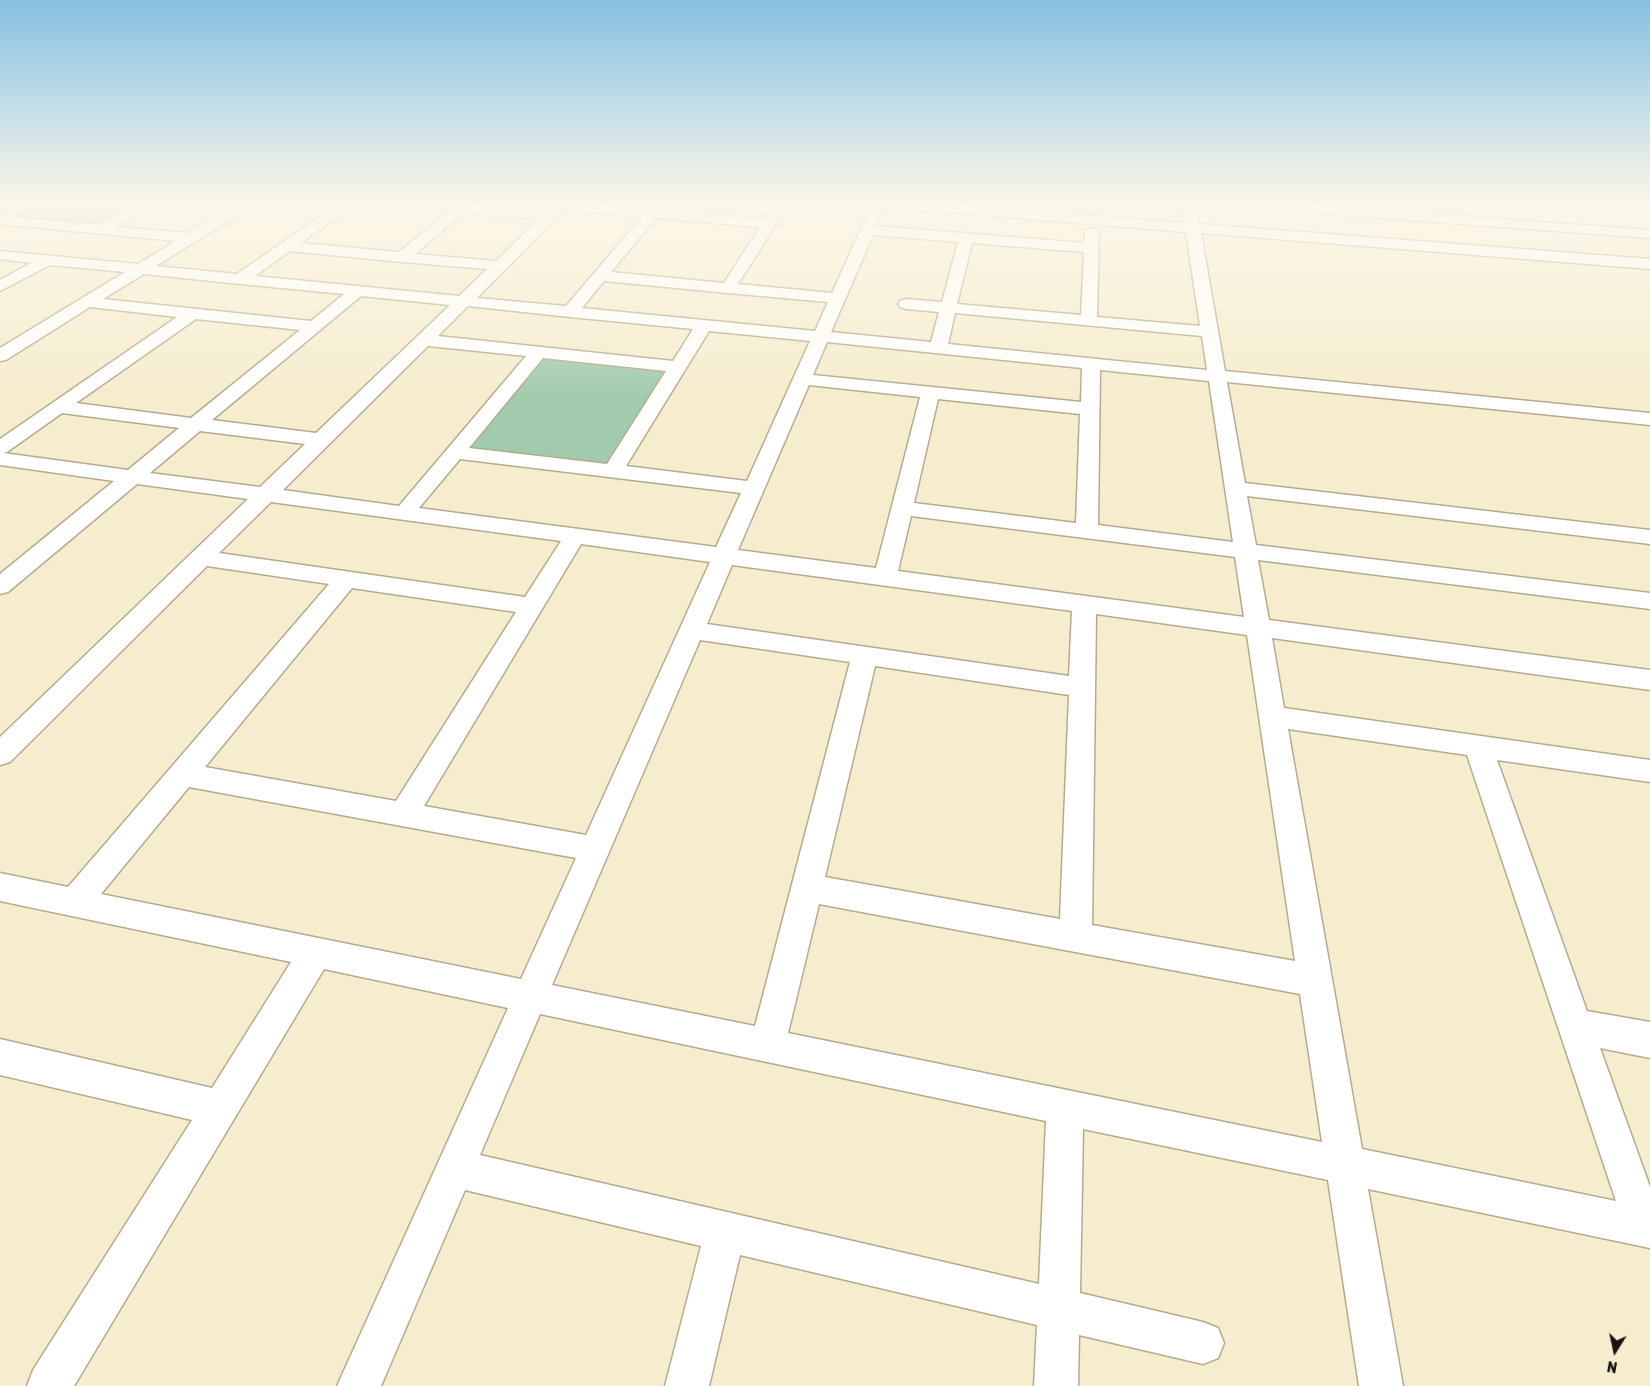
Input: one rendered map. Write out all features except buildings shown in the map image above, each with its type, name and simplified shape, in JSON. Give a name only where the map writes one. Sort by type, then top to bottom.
[{"type":"street","points":[[0,286],[31,269]]},
{"type":"street","points":[[138,269],[1650,419]]},
{"type":"street","points":[[0,356],[141,269]]},
{"type":"street","points":[[240,279],[255,269]]},
{"type":"street","points":[[4,745],[201,558],[496,269]]},
{"type":"street","points":[[570,312],[606,269]]},
{"type":"street","points":[[728,288],[740,269]]},
{"type":"street","points":[[359,1386],[851,269]]},
{"type":"street","points":[[938,348],[958,269]]},
{"type":"street","points":[[1089,321],[1090,269]]},
{"type":"street","points":[[1200,269],[1381,1386]]},
{"type":"street","points":[[600,276],[838,298]]},
{"type":"street","points":[[0,586],[358,291]]},
{"type":"street","points":[[86,302],[314,326]]},
{"type":"street","points":[[906,304],[1210,332]]},
{"type":"street","points":[[0,448],[192,314]]},
{"type":"street","points":[[613,471],[704,325]]},
{"type":"street","points":[[424,340],[678,367]]},
{"type":"street","points":[[404,513],[539,352]]},
{"type":"street","points":[[1087,531],[1091,364]]},
{"type":"street","points":[[802,379],[1090,409]]},
{"type":"street","points":[[885,577],[930,392]]},
{"type":"street","points":[[58,407],[322,440]]},
{"type":"street","points":[[455,452],[754,488]]},
{"type":"street","points":[[0,459],[1650,680]]},
{"type":"street","points":[[1236,488],[1650,537]]},
{"type":"street","points":[[902,508],[1650,601]]},
{"type":"street","points":[[404,814],[575,536]]},
{"type":"street","points":[[201,558],[532,606]]},
{"type":"street","points":[[75,902],[346,579]]},
{"type":"street","points":[[1076,937],[1084,604]]},
{"type":"street","points":[[692,630],[1082,686]]},
{"type":"street","points":[[768,1046],[865,655]]},
{"type":"street","points":[[1272,716],[1650,771]]},
{"type":"street","points":[[1478,746],[1647,1227]]},
{"type":"street","points":[[182,774],[596,849]]},
{"type":"street","points":[[0,887],[1647,1227]]},
{"type":"street","points":[[807,888],[1316,981]]},
{"type":"street","points":[[49,1386],[316,952]]},
{"type":"street","points":[[1575,1026],[1650,1040]]},
{"type":"street","points":[[0,1057],[220,1108]]},
{"type":"street","points":[[1056,1386],[1065,1107]]},
{"type":"street","points":[[455,1168],[1203,1343]]},
{"type":"street","points":[[687,1386],[725,1231]]},
{"type":"green space","points":[[544,353],[673,367],[609,469],[463,451]]}]
